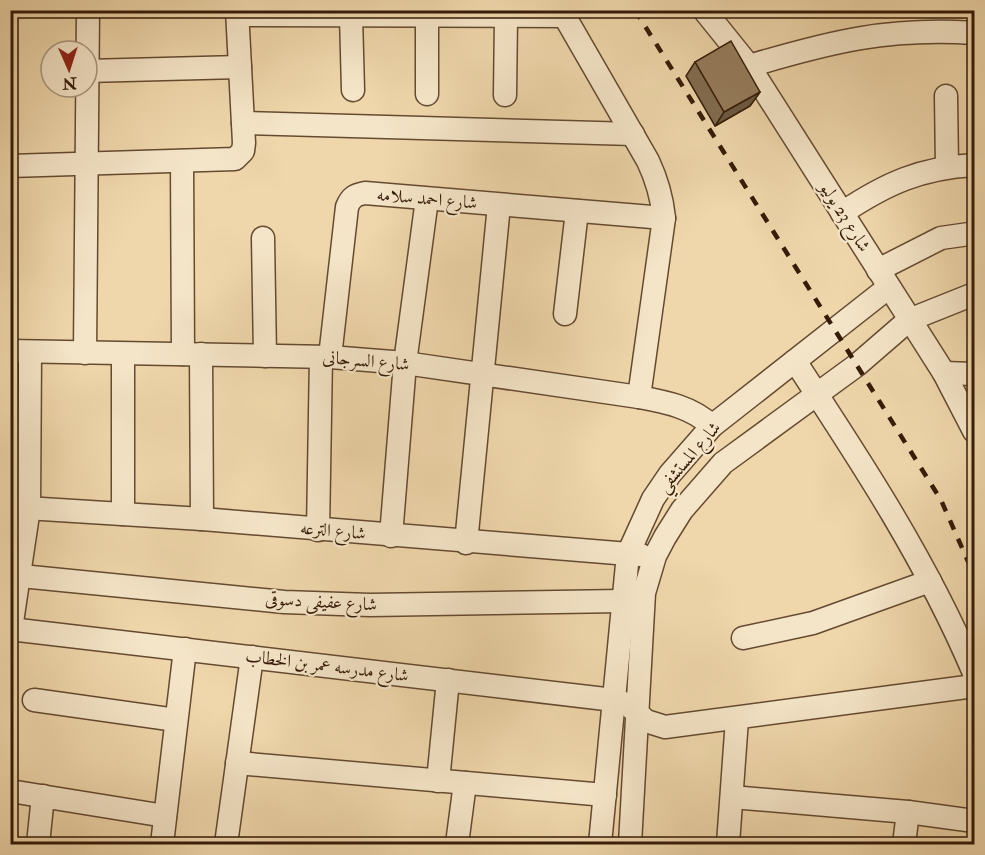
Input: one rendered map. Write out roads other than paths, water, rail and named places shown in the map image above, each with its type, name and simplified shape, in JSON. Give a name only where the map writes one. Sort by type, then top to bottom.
[{"type":"street","points":[[88,10],[88,39]]},
{"type":"street","name":"شارع 23 يوليو","points":[[704,10],[749,66],[944,373],[975,431]]},
{"type":"street","points":[[10,166],[230,161],[239,156],[244,143],[237,13],[506,18],[562,13],[633,134],[658,182],[664,218],[639,397]]},
{"type":"street","points":[[351,16],[353,90]]},
{"type":"street","points":[[427,17],[427,94]]},
{"type":"street","points":[[505,95],[506,18]]},
{"type":"street","points":[[749,66],[817,46],[872,34],[942,31],[975,33]]},
{"type":"street","points":[[99,71],[240,67]]},
{"type":"street","points":[[946,96],[947,167]]},
{"type":"street","points":[[85,353],[87,99]]},
{"type":"street","points":[[243,123],[633,134]]},
{"type":"street","points":[[182,161],[201,519]]},
{"type":"street","points":[[842,213],[904,177],[947,167],[975,165]]},
{"type":"street","name":"شارع احمد سلامه","points":[[326,357],[345,219],[350,199],[365,193],[664,218]]},
{"type":"street","points":[[391,536],[405,363],[428,199]]},
{"type":"street","points":[[466,543],[500,205]]},
{"type":"street","points":[[565,314],[577,212]]},
{"type":"street","name":"شارع المستشفي","points":[[600,844],[628,554],[653,499],[670,474],[712,426],[795,361],[884,278],[941,238],[969,234]]},
{"type":"street","points":[[263,238],[265,356]]},
{"type":"street","name":"شارع المستشفي","points":[[630,844],[644,593],[655,556],[682,510],[723,463],[857,365],[909,320],[975,294]]},
{"type":"street","points":[[11,629],[21,576],[20,352]]},
{"type":"street","name":"شارع السرجانى","points":[[20,352],[326,357],[405,363],[639,397],[673,404],[700,414],[712,426]]},
{"type":"street","points":[[123,355],[123,514]]},
{"type":"street","points":[[318,530],[326,357]]},
{"type":"street","points":[[795,361],[876,483],[952,620],[975,673]]},
{"type":"street","points":[[944,373],[975,374]]},
{"type":"street","name":"شارع الترعه","points":[[20,507],[201,519],[466,543],[655,556]]},
{"type":"street","name":"شارع عفيفى دسوقى","points":[[21,576],[284,602],[370,605],[622,601]]},
{"type":"street","points":[[743,638],[813,623],[930,581]]},
{"type":"street","name":"شارع مدرسه عمر بن الخطاب","points":[[11,629],[614,700],[627,704],[646,721],[665,727],[975,686]]},
{"type":"street","points":[[162,844],[185,649]]},
{"type":"street","points":[[233,844],[237,764],[252,657]]},
{"type":"street","points":[[438,781],[448,680]]},
{"type":"street","points":[[34,700],[176,720]]},
{"type":"street","points":[[728,844],[737,719]]},
{"type":"street","points":[[237,764],[605,795]]},
{"type":"street","points":[[457,844],[465,783]]},
{"type":"street","points":[[10,791],[165,816]]},
{"type":"street","points":[[38,844],[43,796]]},
{"type":"street","points":[[732,797],[908,812],[975,821]]},
{"type":"street","points":[[904,844],[908,812]]},
{"type":"railway","points":[[635,10],[941,500],[974,575]]}]
